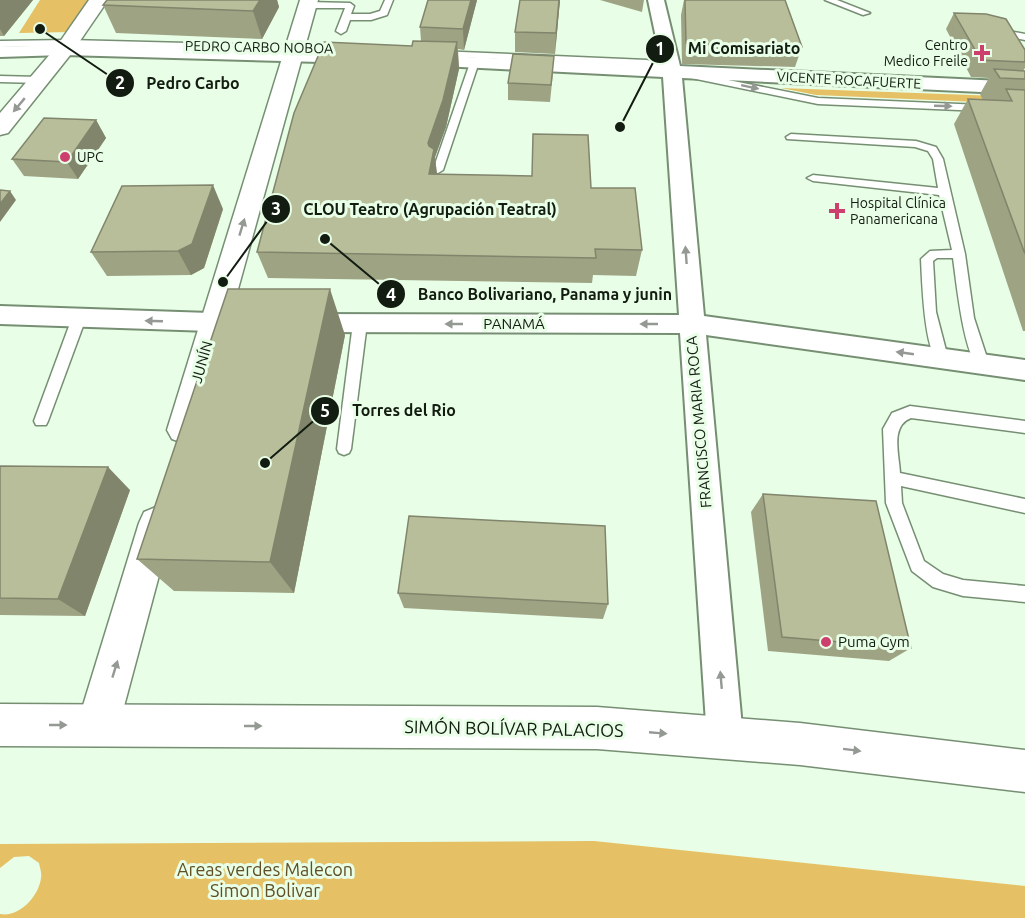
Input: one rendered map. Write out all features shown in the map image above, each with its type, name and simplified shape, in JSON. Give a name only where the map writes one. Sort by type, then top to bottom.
[{"type":"street","points":[[0,128],[67,46],[99,0]]},
{"type":"street","name":"FRANCISCO MARIA ROCA","points":[[656,0],[672,71],[725,738]]},
{"type":"street","name":"JUNÍN","points":[[174,460],[309,3]]},
{"type":"street","name":"PEDRO CARBO NOBOA","points":[[0,51],[67,46],[369,55]]},
{"type":"street","points":[[410,56],[474,62],[672,71]]},
{"type":"street","name":"VICENTE ROCAFUERTE","points":[[672,71],[1025,88]]},
{"type":"street","name":"PANAMÁ","points":[[0,315],[213,323],[691,324],[1025,370]]},
{"type":"street","points":[[98,725],[165,494]]},
{"type":"street","name":"SIMÓN BOLÍVAR PALACIOS","points":[[0,725],[597,728],[725,738],[1025,771]]},
{"type":"lane","points":[[346,17],[378,16],[384,13],[389,0]]},
{"type":"lane","points":[[829,0],[866,13]]},
{"type":"lane","points":[[309,3],[351,3],[341,31]]},
{"type":"lane","points":[[987,29],[1025,37]]},
{"type":"lane","name":"PEDRO CARBO NOBOA","points":[[0,44],[67,46]]},
{"type":"lane","points":[[410,56],[647,63],[672,71],[818,101],[990,108]]},
{"type":"lane","points":[[438,170],[474,62]]},
{"type":"lane","points":[[0,79],[40,80]]},
{"type":"lane","points":[[791,137],[916,144],[932,148],[938,159],[959,254],[967,318],[982,364]]},
{"type":"lane","points":[[813,178],[944,192]]},
{"type":"lane","points":[[941,358],[930,312],[927,259],[934,254],[959,254]]},
{"type":"lane","points":[[41,421],[79,318]]},
{"type":"lane","points":[[344,449],[360,323]]},
{"type":"lane","points":[[1025,427],[910,412],[897,417],[890,429],[894,503],[918,566],[939,581],[955,586],[1025,594]]},
{"type":"lane","points":[[893,478],[1025,506]]},
{"type":"green space","points":[[40,0],[90,0],[71,32],[19,33]]},
{"type":"green space","points":[[781,88],[1025,97],[1025,104],[816,95]]},
{"type":"green space","name":"Areas verdes Malecon Simon Bolivar","points":[[594,841],[1025,886],[1025,918],[0,918],[0,914],[14,913],[27,904],[36,892],[41,875],[39,863],[29,856],[14,857],[0,868],[0,844]]},
{"type":"building","points":[[107,0],[260,0],[253,11],[103,5]]},
{"type":"building","points":[[428,0],[471,0],[463,29],[420,27]]},
{"type":"building","points":[[520,0],[559,0],[556,33],[515,32]]},
{"type":"building","points":[[685,0],[785,0],[802,47],[686,43]]},
{"type":"building","points":[[954,13],[986,14],[1006,19],[1025,50],[1025,62],[981,60]]},
{"type":"building","points":[[413,41],[457,42],[443,100],[428,143],[434,149],[429,174],[532,176],[533,134],[588,135],[591,188],[635,188],[642,250],[595,249],[596,258],[257,252],[294,113],[324,42],[412,46]]},
{"type":"building","points":[[513,54],[554,56],[551,85],[508,83]]},
{"type":"building","points":[[994,69],[1025,71],[1025,79],[1000,78]]},
{"type":"building","points":[[1006,89],[1025,90],[1025,254],[968,99],[1012,101]]},
{"type":"building","points":[[44,118],[96,120],[67,162],[12,159]]},
{"type":"building","points":[[213,185],[192,244],[178,251],[91,252],[122,186]]},
{"type":"building","points":[[0,190],[10,191],[0,204]]},
{"type":"building","points":[[228,289],[330,289],[270,562],[137,559]]},
{"type":"building","points":[[0,466],[108,467],[58,599],[0,598]]},
{"type":"building","points":[[763,494],[876,501],[911,648],[782,637]]},
{"type":"building","points":[[409,516],[605,526],[608,604],[398,593]]},
{"type":"place","name":"Pedro Carbo","points":[[40,29]]},
{"type":"place","name":"Centro Medico Freile","points":[[982,53]]},
{"type":"place","name":"Mi Comisariato","points":[[620,127]]},
{"type":"place","name":"UPC","points":[[65,157]]},
{"type":"place","name":"Hospital Clínica Panamericana","points":[[837,211]]},
{"type":"place","name":"Banco Bolivariano, Panama y junin","points":[[325,239]]},
{"type":"place","name":"CLOU Teatro (Agrupación Teatral)","points":[[223,282]]},
{"type":"place","name":"Torres del Rio","points":[[265,463]]},
{"type":"place","name":"Puma Gym","points":[[826,642]]}]
